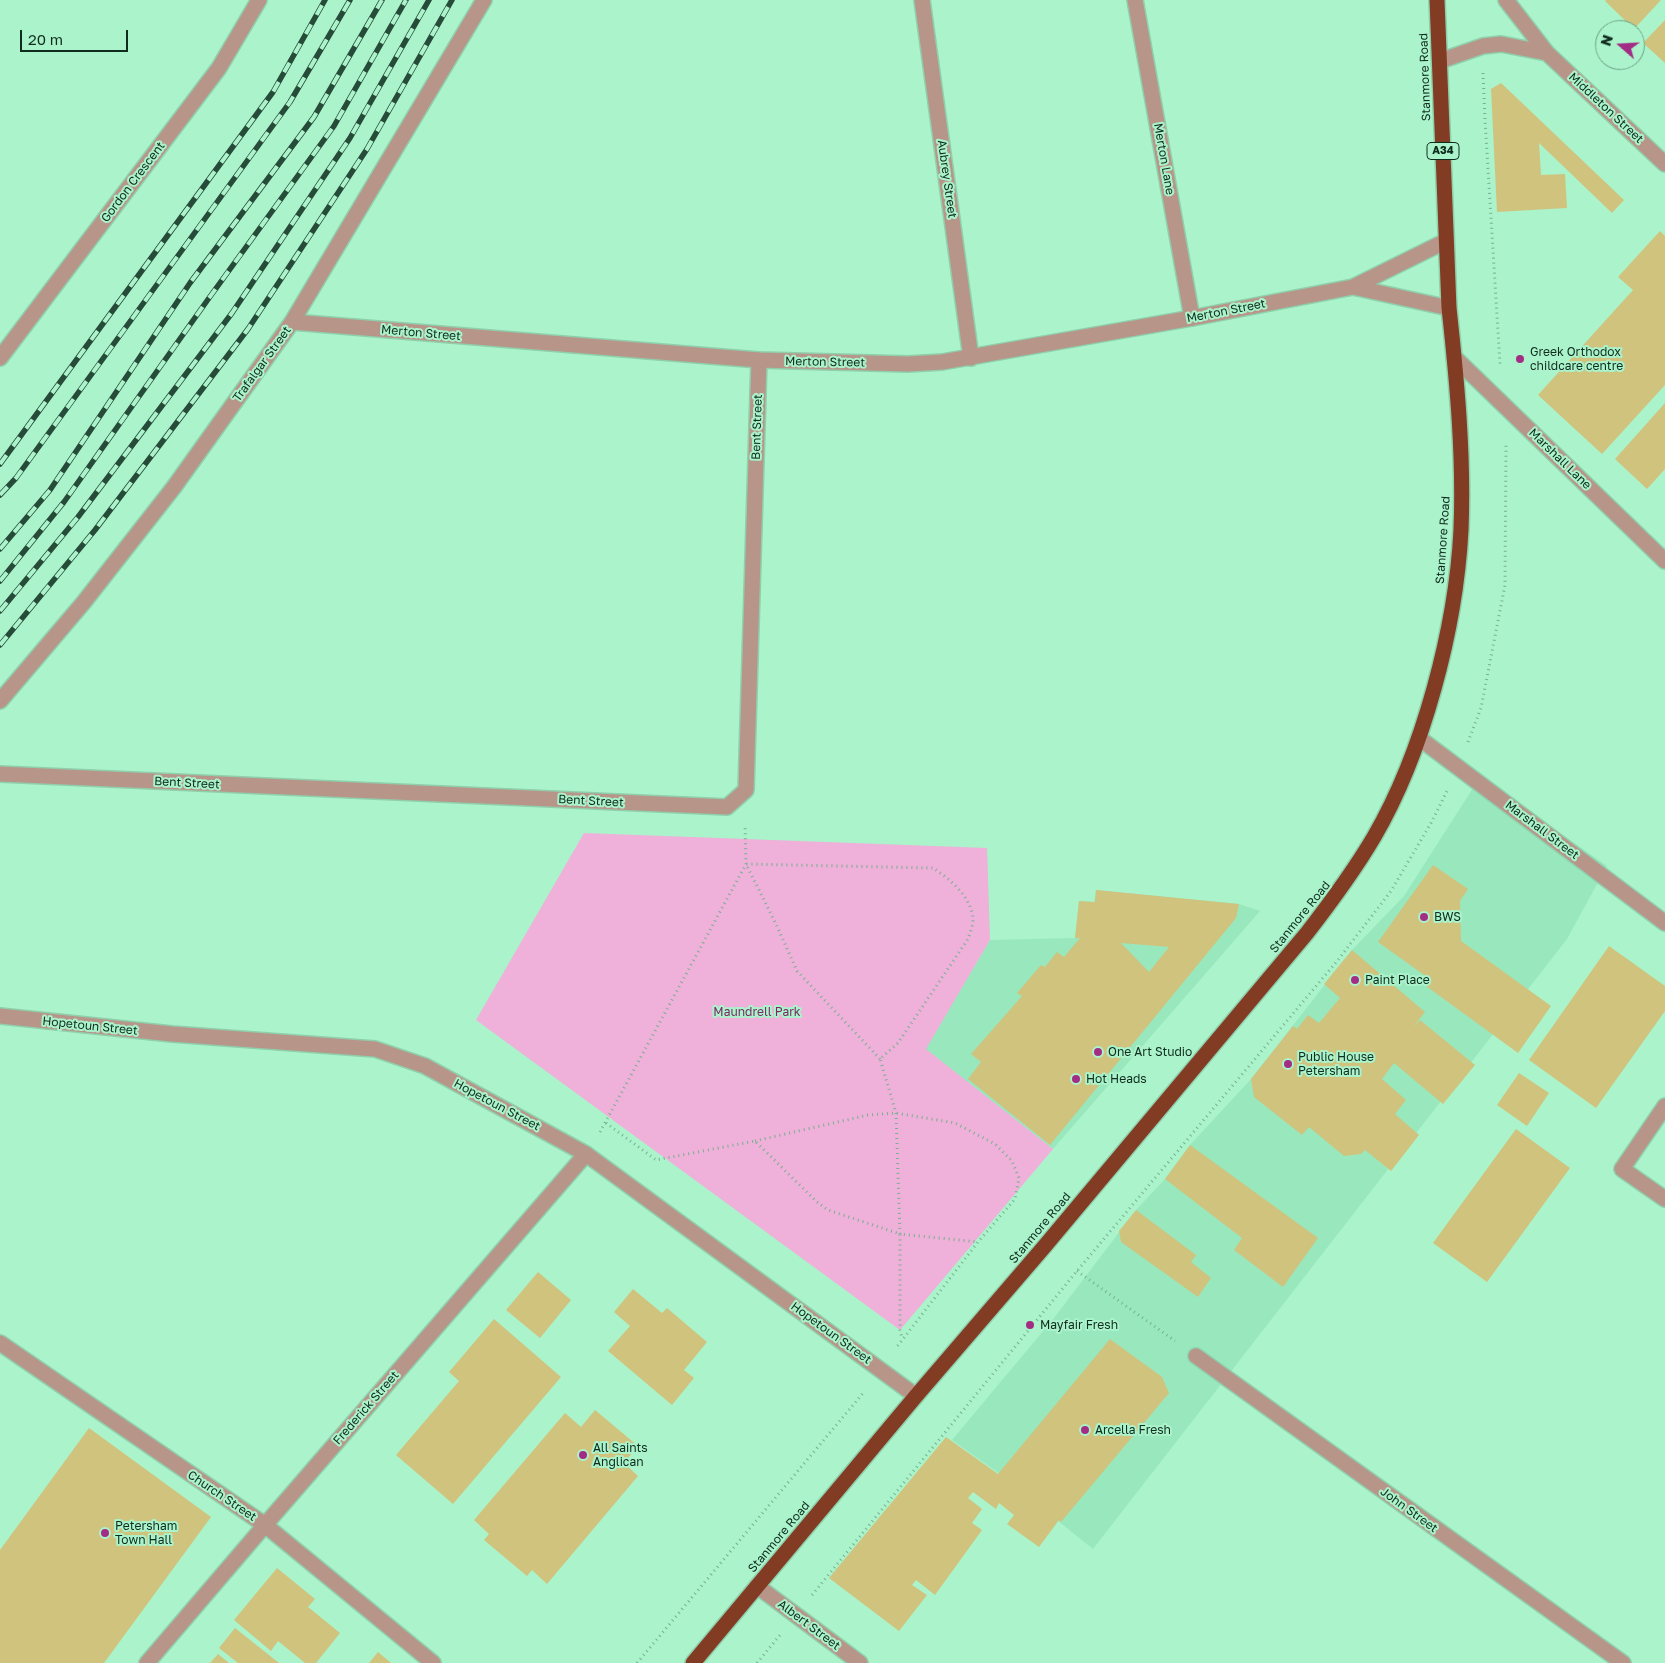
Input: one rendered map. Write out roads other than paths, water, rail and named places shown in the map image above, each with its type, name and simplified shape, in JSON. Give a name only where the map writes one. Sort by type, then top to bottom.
[{"type":"highway","name":"Stanmore Road","points":[[693,1663],[1307,933],[1342,889],[1375,836],[1400,784],[1419,738],[1447,634],[1456,583],[1461,531],[1462,474],[1449,308],[1437,0]]},
{"type":"street","name":"Gordon Crescent","points":[[0,358],[219,68],[259,0]]},
{"type":"street","name":"Trafalgar Street","points":[[0,701],[84,602],[174,487],[292,322],[484,0]]},
{"type":"street","name":"Aubrey Street","points":[[922,0],[971,358]]},
{"type":"street","name":"Merton Lane","points":[[1135,0],[1192,318]]},
{"type":"street","name":"Middleton Street","points":[[1506,0],[1547,53],[1665,164]]},
{"type":"street","points":[[1440,61],[1483,46],[1501,44],[1547,53]]},
{"type":"street","name":"Merton Street","points":[[292,322],[759,360],[908,364],[942,362],[1192,318],[1353,287],[1446,242]]},
{"type":"street","name":"Merton Street","points":[[1353,287],[1449,308]]},
{"type":"street","name":"Marshall Lane","points":[[1454,357],[1665,561]]},
{"type":"street","name":"Bent Street","points":[[0,774],[727,807],[746,790],[759,360]]},
{"type":"street","name":"Marshall Street","points":[[1419,738],[1665,923]]},
{"type":"street","name":"Hopetoun Street","points":[[0,1016],[172,1034],[374,1049],[425,1066],[586,1154],[916,1396]]},
{"type":"street","points":[[1665,1106],[1622,1169],[1665,1200]]},
{"type":"street","name":"Frederick Street","points":[[147,1663],[586,1154]]},
{"type":"street","name":"Church Street","points":[[0,1343],[265,1524],[433,1663]]},
{"type":"street","name":"John Street","points":[[1196,1356],[1623,1663]]},
{"type":"street","name":"Albert Street","points":[[757,1586],[860,1663]]},
{"type":"railway","points":[[0,464],[273,92],[325,0]]},
{"type":"railway","points":[[0,495],[16,478],[290,102],[350,0]]},
{"type":"railway","points":[[0,549],[50,490],[190,283],[314,117],[382,0]]},
{"type":"railway","points":[[0,581],[64,502],[334,126],[406,0]]},
{"type":"railway","points":[[0,611],[78,517],[232,313],[350,138],[429,0]]},
{"type":"railway","points":[[0,645],[95,530],[248,329],[367,149],[452,0]]},
{"type":"place","name":"Greek Orthodox childcare centre","points":[[1520,359]]},
{"type":"place","name":"BWS","points":[[1424,917]]},
{"type":"place","name":"Paint Place","points":[[1355,980]]},
{"type":"place","name":"One Art Studio","points":[[1098,1052]]},
{"type":"place","name":"Public House Petersham","points":[[1288,1064]]},
{"type":"place","name":"Hot Heads","points":[[1076,1079]]},
{"type":"place","name":"Mayfair Fresh","points":[[1030,1325]]},
{"type":"place","name":"Arcella Fresh","points":[[1085,1430]]},
{"type":"place","name":"All Saints Anglican","points":[[583,1455]]},
{"type":"place","name":"Petersham Town Hall","points":[[105,1533]]},
{"type":"park label","name":"Maundrell Park","points":[[757,1012]]}]
